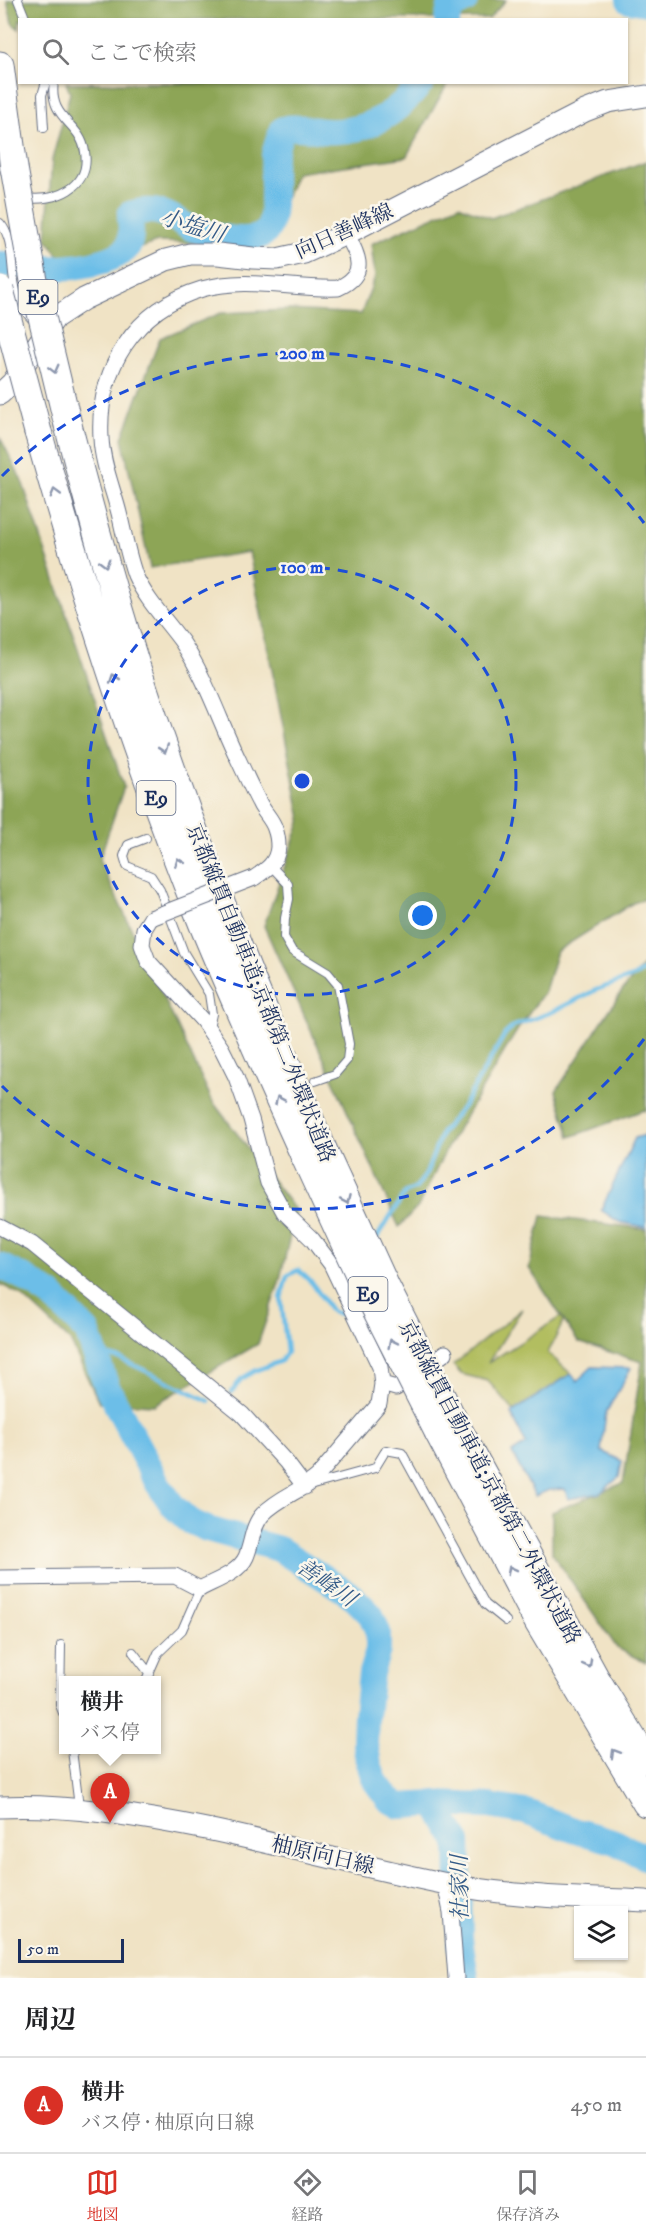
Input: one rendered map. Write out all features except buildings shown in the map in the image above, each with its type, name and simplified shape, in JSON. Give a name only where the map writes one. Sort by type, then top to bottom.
[{"type":"highway","name":"京都縦貫自動車道;京都第二外環状道路","points":[[0,65],[14,168],[36,292],[68,425],[109,575],[165,752],[312,1150]]},
{"type":"highway","name":"京都縦貫自動車道;京都第二外環状道路","points":[[6,285],[38,432],[85,591],[170,839],[207,935],[312,1150],[386,1287],[447,1429],[646,1803]]},
{"type":"highway","name":"京都縦貫自動車道;京都第二外環状道路","points":[[549,1617],[595,1677],[646,1760]]},
{"type":"main road","name":"向日善峰線","points":[[0,394],[12,383],[55,318],[84,299],[166,260],[190,254],[277,259],[304,253],[346,234],[585,111],[608,102],[646,96]]},
{"type":"main road","name":"柚原向日線","points":[[0,1807],[22,1805],[139,1816],[199,1827],[502,1894],[646,1901]]},
{"type":"street","points":[[0,1578],[175,1576],[200,1588],[240,1566],[246,1558],[262,1514],[306,1487],[380,1404],[382,1384],[380,1367],[331,1264],[312,1239],[284,1212],[268,1183],[251,1119],[236,1077],[222,1049],[209,1029],[148,961],[142,945],[144,929],[151,918],[254,878],[271,866],[278,849],[275,829],[251,785],[192,661],[135,575],[101,440],[101,411],[108,379],[120,351],[137,328],[158,309],[203,289],[230,284],[338,288],[348,284],[355,277],[358,268],[358,258],[346,234]]},
{"type":"street","points":[[0,1227],[32,1244],[242,1414],[306,1487]]},
{"type":"street","points":[[382,1384],[396,1388],[445,1353]]},
{"type":"street","points":[[445,1883],[451,1912],[456,1978]]},
{"type":"lane","points":[[18,0],[25,18]]},
{"type":"lane","points":[[44,128],[42,95],[45,84]]},
{"type":"lane","points":[[9,195],[36,200],[56,196],[73,189],[83,175],[86,153],[79,134],[60,115],[53,100],[54,84]]},
{"type":"lane","points":[[0,223],[8,233],[9,241],[6,285],[28,316],[45,331]]},
{"type":"lane","points":[[146,838],[128,845],[124,856],[127,866],[151,876],[160,890],[184,953],[209,994],[212,1014],[209,1029]]},
{"type":"lane","points":[[271,866],[288,884],[290,899],[285,918],[284,937],[292,951],[328,973],[338,985],[348,1044],[347,1060],[335,1074],[315,1081]]},
{"type":"lane","points":[[306,1487],[375,1468],[386,1450],[402,1453],[486,1604],[506,1621]]},
{"type":"lane","points":[[148,1676],[158,1653],[182,1630],[200,1588]]},
{"type":"lane","points":[[60,1676],[61,1645]]},
{"type":"lane","points":[[133,1652],[147,1676]]},
{"type":"lane","points":[[73,1754],[79,1809]]},
{"type":"green space","points":[[7,0],[506,0],[490,18],[18,18],[18,28],[12,23]]},
{"type":"green space","points":[[66,84],[447,84],[406,157],[296,173],[267,245],[157,242],[72,274],[46,238],[52,160],[70,93]]},
{"type":"green space","points":[[646,161],[646,899],[633,903],[557,951],[545,991],[518,1029],[449,1144],[418,1207],[399,1227],[264,926],[301,819],[249,552],[150,568],[122,438],[160,338],[221,313],[289,310],[361,314],[375,277],[371,244],[459,205],[491,218]]},
{"type":"green space","points":[[0,437],[22,481],[124,787],[99,860],[213,1102],[296,1211],[279,1283],[258,1344],[154,1405],[99,1402],[70,1341],[21,1295],[0,1284]]},
{"type":"green space","points":[[646,962],[646,1111],[570,1137],[556,1091],[622,991]]},
{"type":"green space","points":[[542,1216],[646,1229],[646,1663],[617,1648],[552,1553],[552,1512],[623,1483],[642,1362],[578,1342],[529,1268]]},
{"type":"green space","points":[[522,1309],[488,1363],[568,1312],[548,1353],[571,1374],[514,1411],[488,1381],[461,1374],[453,1365]]},
{"type":"water","points":[[646,1135],[646,1227],[619,1222],[601,1210],[635,1138]]},
{"type":"water","points":[[592,1367],[631,1368],[606,1413],[601,1451],[622,1461],[619,1477],[600,1493],[568,1499],[565,1489],[549,1490],[535,1496],[512,1453],[526,1444],[511,1413],[571,1374],[577,1381]]},
{"type":"waterway","name":"小塩川","points":[[448,18],[450,8],[466,0]]},
{"type":"waterway","name":"小塩川","points":[[629,0],[646,3]]},
{"type":"waterway","name":"小塩川","points":[[0,264],[65,268],[114,257],[130,243],[130,214],[142,212],[162,213],[208,234],[240,239],[259,236],[266,232],[271,218],[274,156],[283,129],[340,131],[367,125],[392,112],[420,84]]},
{"type":"waterway","points":[[376,1239],[405,1193],[416,1188],[426,1174],[442,1132],[464,1105],[505,1034],[514,1026],[552,1012],[646,969]]},
{"type":"waterway","name":"善峰川","points":[[0,1266],[25,1278],[51,1295],[87,1331],[107,1387],[158,1484],[173,1506],[189,1521],[207,1529],[279,1549],[351,1595],[371,1615],[378,1632],[378,1650],[371,1673],[365,1744],[375,1781],[389,1800],[400,1806],[435,1804],[489,1806],[526,1812],[576,1831],[613,1841],[646,1858]]},
{"type":"waterway","points":[[232,1392],[241,1379],[281,1361],[287,1352],[281,1298],[287,1276],[298,1270],[312,1283],[332,1312],[344,1315],[348,1308]]},
{"type":"waterway","points":[[97,1353],[121,1359],[209,1401]]},
{"type":"waterway","name":"社家川","points":[[435,1804],[458,1842],[460,1938],[466,1978]]},
{"type":"place","name":"横井","points":[[110,1823]]}]
